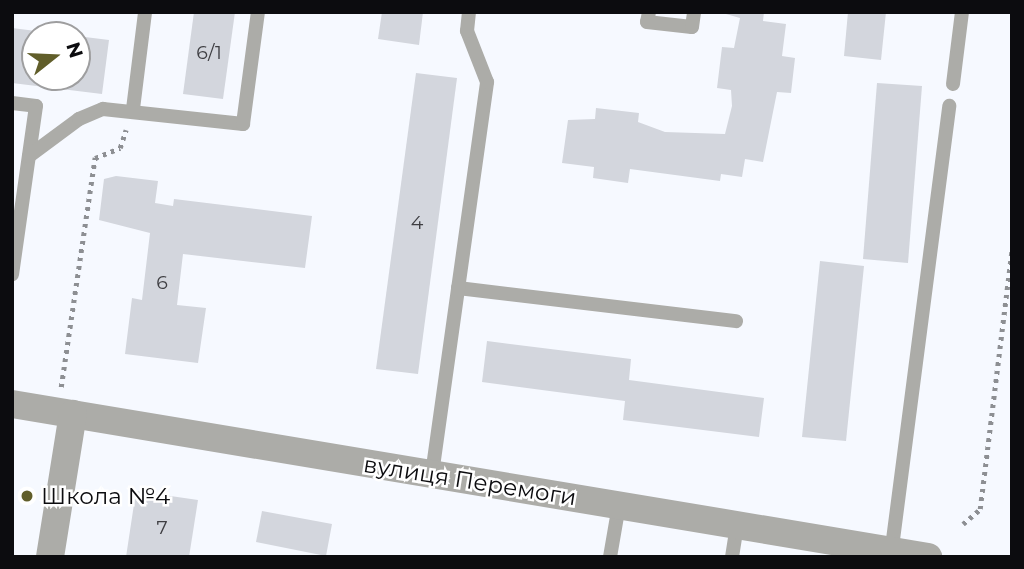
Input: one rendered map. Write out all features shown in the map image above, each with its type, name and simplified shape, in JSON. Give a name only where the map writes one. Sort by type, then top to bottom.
[{"type":"street","name":"вулиця Перемоги","points":[[12,404],[737,525],[891,554],[928,557]]},
{"type":"street","points":[[50,557],[65,413]]},
{"type":"lane","points":[[133,110],[145,12]]},
{"type":"lane","points":[[29,156],[79,119],[103,109],[133,110],[243,124],[258,12]]},
{"type":"lane","points":[[432,474],[487,82],[467,31],[469,12]]},
{"type":"lane","points":[[649,12],[648,22],[692,27],[694,12]]},
{"type":"lane","points":[[953,84],[962,12]]},
{"type":"lane","points":[[12,103],[36,106],[12,274]]},
{"type":"lane","points":[[891,554],[949,106]]},
{"type":"lane","points":[[458,288],[736,321]]},
{"type":"lane","points":[[610,557],[619,505]]},
{"type":"lane","points":[[732,557],[737,525]]},
{"type":"path","points":[[65,413],[95,158],[120,148],[133,110]]},
{"type":"path","points":[[963,524],[980,509],[1012,247]]},
{"type":"building","points":[[194,12],[235,12],[223,99],[183,94]]},
{"type":"building","points":[[382,12],[423,12],[419,45],[378,39]]},
{"type":"building","points":[[719,12],[764,12],[763,21],[786,24],[782,56],[795,58],[791,93],[777,92],[763,162],[745,159],[742,177],[721,174],[720,181],[630,169],[628,183],[593,178],[594,167],[562,163],[568,120],[595,119],[596,108],[639,113],[638,122],[665,132],[725,134],[732,106],[731,90],[717,88],[722,47],[734,48],[740,18]]},
{"type":"building","points":[[848,12],[886,12],[881,60],[844,56]]},
{"type":"building","points":[[12,28],[21,29],[21,84],[12,83]]},
{"type":"building","points":[[91,38],[109,40],[102,94],[77,91],[91,91]]},
{"type":"building","points":[[416,73],[457,78],[418,374],[376,369]]},
{"type":"building","points":[[877,83],[922,86],[908,263],[863,259]]},
{"type":"building","points":[[116,176],[158,181],[155,203],[173,206],[174,199],[312,216],[305,268],[183,254],[177,305],[206,308],[198,363],[125,354],[132,298],[142,300],[150,233],[99,220],[104,179]]},
{"type":"building","points":[[820,261],[864,266],[846,441],[802,437]]},
{"type":"building","points":[[487,341],[631,359],[629,380],[764,398],[759,437],[623,420],[625,401],[482,382]]},
{"type":"building","points":[[136,491],[198,500],[189,557],[126,557]]},
{"type":"building","points":[[262,511],[332,524],[326,556],[256,542]]},
{"type":"place","name":"Школа №4","points":[[27,496]]}]
